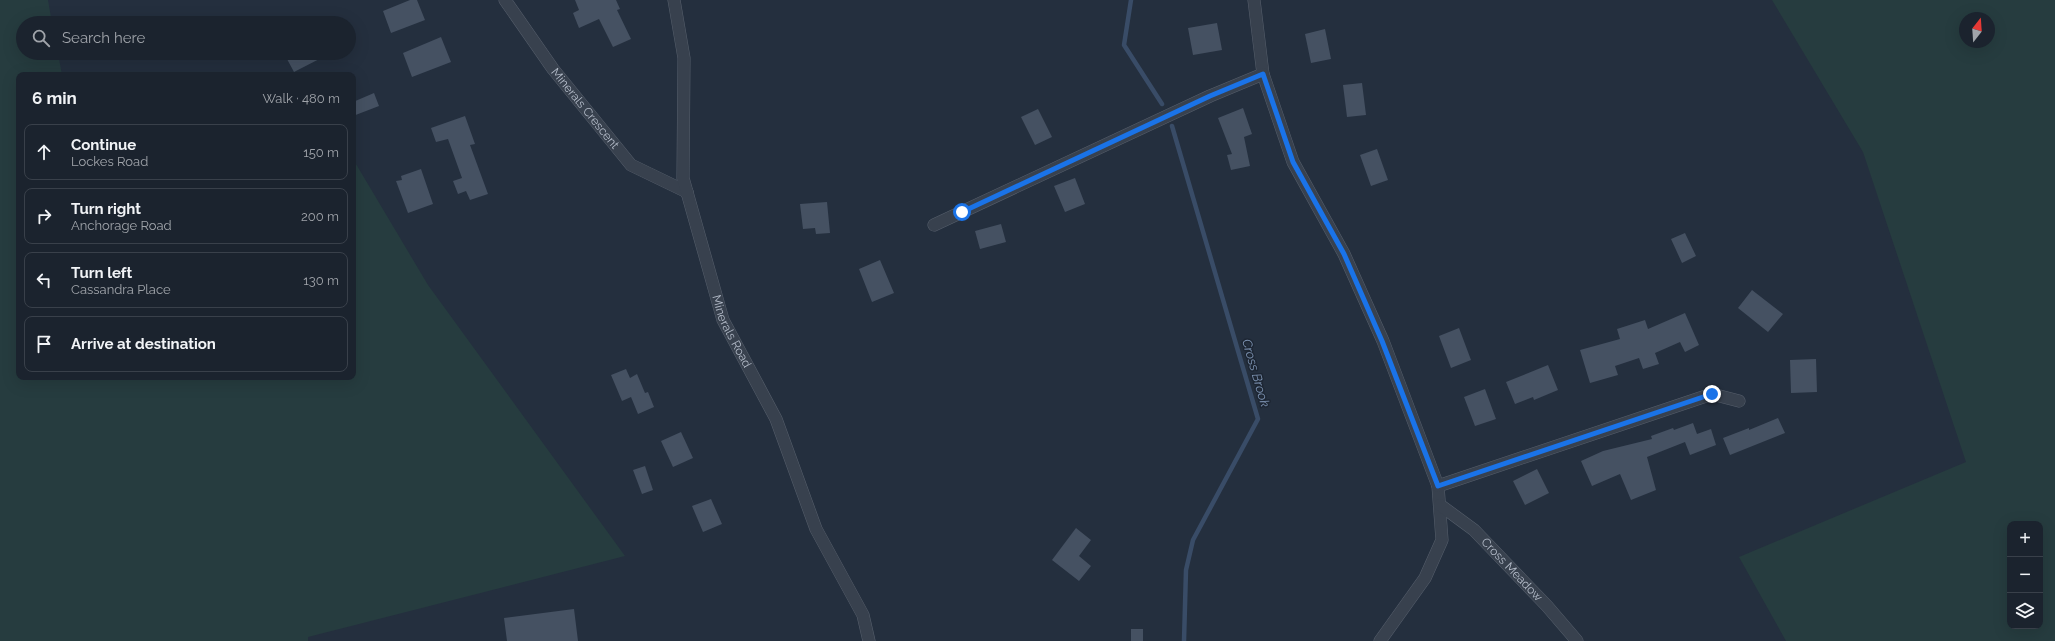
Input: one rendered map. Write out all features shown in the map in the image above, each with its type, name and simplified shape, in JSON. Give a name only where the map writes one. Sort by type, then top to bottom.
[{"type":"street","name":"Minerals Crescent","points":[[505,0],[553,69],[631,165],[687,192]]},
{"type":"street","name":"Minerals Road","points":[[674,0],[684,58],[683,178],[723,320],[776,419],[816,529],[864,615],[869,641]]},
{"type":"street","points":[[1254,0],[1263,74],[1293,162],[1344,254],[1382,341],[1438,486],[1442,540],[1426,578],[1380,641]]},
{"type":"street","points":[[934,225],[1210,96],[1263,74]]},
{"type":"street","points":[[1438,486],[1712,394],[1739,401]]},
{"type":"street","name":"Cross Meadow","points":[[1440,504],[1474,530],[1547,606],[1577,641]]},
{"type":"green space","points":[[0,0],[48,0],[51,16],[16,16],[16,60],[59,60],[61,72],[16,72],[16,380],[356,380],[356,164],[428,285],[625,556],[308,637],[308,641],[0,641]]},
{"type":"green space","points":[[1772,0],[2055,0],[2055,641],[1786,641],[1739,557],[1966,462],[1863,152]]},
{"type":"building","points":[[410,0],[417,0],[425,20],[391,33],[383,11]]},
{"type":"building","points":[[575,0],[616,0],[620,9],[617,10],[631,39],[613,47],[599,19],[579,28],[573,13],[579,10]]},
{"type":"building","points":[[1217,23],[1222,50],[1193,55],[1188,28]]},
{"type":"building","points":[[1325,29],[1331,59],[1311,63],[1305,34]]},
{"type":"building","points":[[441,37],[451,62],[412,77],[403,53]]},
{"type":"building","points":[[288,60],[317,60],[294,72]]},
{"type":"building","points":[[1362,83],[1366,115],[1347,117],[1343,85]]},
{"type":"building","points":[[374,93],[379,106],[356,115],[356,101]]},
{"type":"building","points":[[1243,108],[1252,134],[1244,137],[1250,166],[1231,170],[1227,155],[1232,154],[1218,118]]},
{"type":"building","points":[[1038,109],[1052,137],[1035,145],[1021,117]]},
{"type":"building","points":[[465,116],[475,144],[470,145],[488,194],[470,200],[466,191],[458,194],[453,181],[462,178],[448,139],[436,142],[431,128]]},
{"type":"building","points":[[1377,149],[1388,180],[1371,186],[1360,155]]},
{"type":"building","points":[[421,169],[433,204],[408,213],[396,181],[402,180],[401,176]]},
{"type":"building","points":[[1075,178],[1085,204],[1065,212],[1054,186]]},
{"type":"building","points":[[827,202],[830,233],[816,234],[815,228],[803,229],[800,204]]},
{"type":"building","points":[[1001,224],[1006,242],[980,249],[975,231]]},
{"type":"building","points":[[1685,233],[1696,256],[1682,263],[1671,239]]},
{"type":"building","points":[[880,260],[894,293],[872,302],[859,269]]},
{"type":"building","points":[[1752,290],[1783,314],[1768,332],[1738,308]]},
{"type":"building","points":[[1685,313],[1699,345],[1685,352],[1680,342],[1655,353],[1659,364],[1643,369],[1639,358],[1615,366],[1618,375],[1590,383],[1580,350],[1620,339],[1617,329],[1645,320],[1648,329]]},
{"type":"building","points":[[1459,328],[1471,360],[1451,368],[1439,336]]},
{"type":"building","points":[[1816,359],[1817,392],[1791,393],[1790,360]]},
{"type":"building","points":[[1548,365],[1558,390],[1534,400],[1533,397],[1515,404],[1506,382]]},
{"type":"building","points":[[626,369],[630,378],[637,374],[645,393],[648,392],[654,407],[638,414],[631,397],[622,401],[611,375]]},
{"type":"building","points":[[1485,389],[1496,419],[1475,426],[1464,397]]},
{"type":"building","points":[[1778,418],[1785,433],[1730,455],[1723,438],[1749,428],[1749,430]]},
{"type":"building","points":[[1693,423],[1697,434],[1711,429],[1716,445],[1690,455],[1685,442],[1647,457],[1656,490],[1631,500],[1620,474],[1592,486],[1581,461],[1603,451],[1652,439],[1651,436]]},
{"type":"building","points":[[681,432],[693,458],[673,467],[661,441]]},
{"type":"building","points":[[645,466],[653,490],[642,494],[633,470]]},
{"type":"building","points":[[1537,469],[1549,493],[1525,505],[1513,481]]},
{"type":"building","points":[[711,499],[722,524],[703,532],[692,506]]},
{"type":"building","points":[[1076,528],[1091,540],[1079,556],[1091,566],[1079,581],[1052,560]]},
{"type":"building","points":[[574,609],[578,641],[507,641],[504,618]]},
{"type":"building","points":[[1131,629],[1143,629],[1143,641],[1131,641]]},
{"type":"waterway","name":"Cross Brook","points":[[1131,0],[1124,45],[1162,104]]},
{"type":"waterway","name":"Cross Brook","points":[[1172,126],[1258,419],[1193,540],[1186,570],[1184,641]]},
{"type":"route","points":[[962,212],[1210,96],[1263,74],[1293,162],[1344,254],[1382,341],[1438,486],[1712,394]]}]
